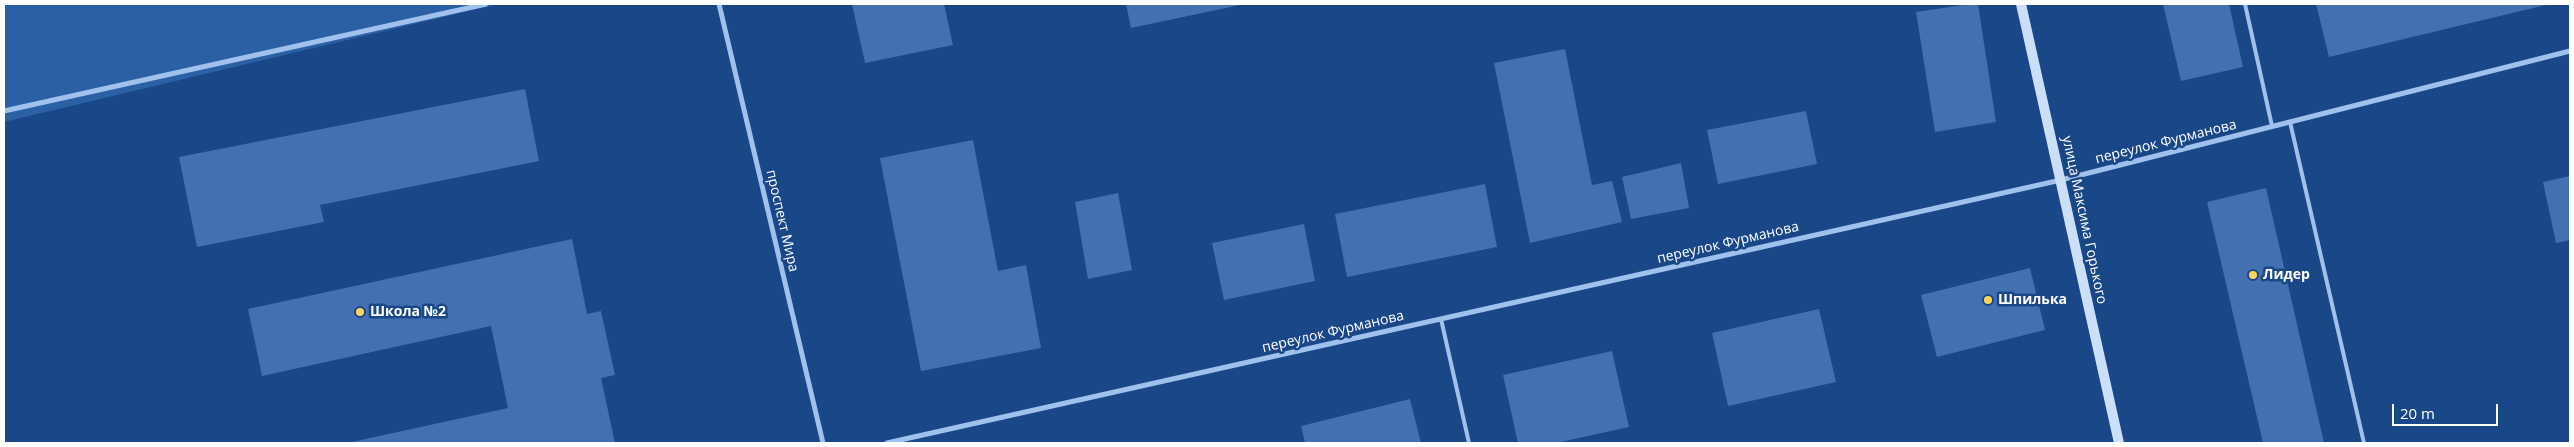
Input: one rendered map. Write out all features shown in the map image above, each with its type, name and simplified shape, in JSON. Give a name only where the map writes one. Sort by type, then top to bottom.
[{"type":"main road","name":"улица Максима Горького","points":[[2021,4],[2118,443]]},
{"type":"street","points":[[4,112],[486,4]]},
{"type":"street","name":"проспект Мира","points":[[719,4],[823,443]]},
{"type":"street","name":"переулок Фурманова","points":[[887,443],[2061,180],[2570,51]]},
{"type":"lane","points":[[2245,4],[2272,126]]},
{"type":"lane","points":[[2290,122],[2364,443]]},
{"type":"lane","points":[[1442,319],[1469,443]]},
{"type":"shaded area","points":[[4,4],[498,4],[4,122]]},
{"type":"building","points":[[852,4],[944,4],[953,45],[865,63]]},
{"type":"building","points":[[1126,4],[1240,4],[1240,5],[1131,28]]},
{"type":"building","points":[[1978,4],[1996,122],[1935,132],[1916,12]]},
{"type":"building","points":[[2163,4],[2229,4],[2243,67],[2181,81]]},
{"type":"building","points":[[2316,4],[2550,4],[2329,57]]},
{"type":"building","points":[[1565,49],[1592,185],[1612,181],[1622,222],[1530,243],[1494,63]]},
{"type":"building","points":[[525,89],[539,161],[320,205],[324,222],[197,247],[179,157]]},
{"type":"building","points":[[1806,111],[1817,164],[1718,184],[1707,130]]},
{"type":"building","points":[[973,140],[998,271],[1026,265],[1041,348],[921,371],[880,158]]},
{"type":"building","points":[[1681,163],[1689,208],[1631,219],[1622,177]]},
{"type":"building","points":[[2570,176],[2570,240],[2556,243],[2543,182]]},
{"type":"building","points":[[1485,184],[1497,247],[1347,277],[1335,214]]},
{"type":"building","points":[[2266,188],[2324,443],[2263,443],[2207,202]]},
{"type":"building","points":[[1118,193],[1132,270],[1088,279],[1075,202]]},
{"type":"building","points":[[1304,224],[1315,281],[1224,300],[1212,243]]},
{"type":"building","points":[[572,239],[587,314],[601,311],[615,375],[601,378],[615,443],[347,443],[508,408],[491,326],[262,376],[248,309]]},
{"type":"building","points":[[2030,268],[2045,330],[1937,357],[1921,295]]},
{"type":"building","points":[[1819,309],[1836,382],[1728,406],[1712,333]]},
{"type":"building","points":[[1612,351],[1629,427],[1556,443],[1518,443],[1503,375]]},
{"type":"building","points":[[1410,399],[1421,443],[1305,443],[1301,426]]},
{"type":"place","name":"Лидер","points":[[2253,275]]},
{"type":"place","name":"Шпилька","points":[[1988,300]]},
{"type":"place","name":"Школа №2","points":[[360,312]]}]
